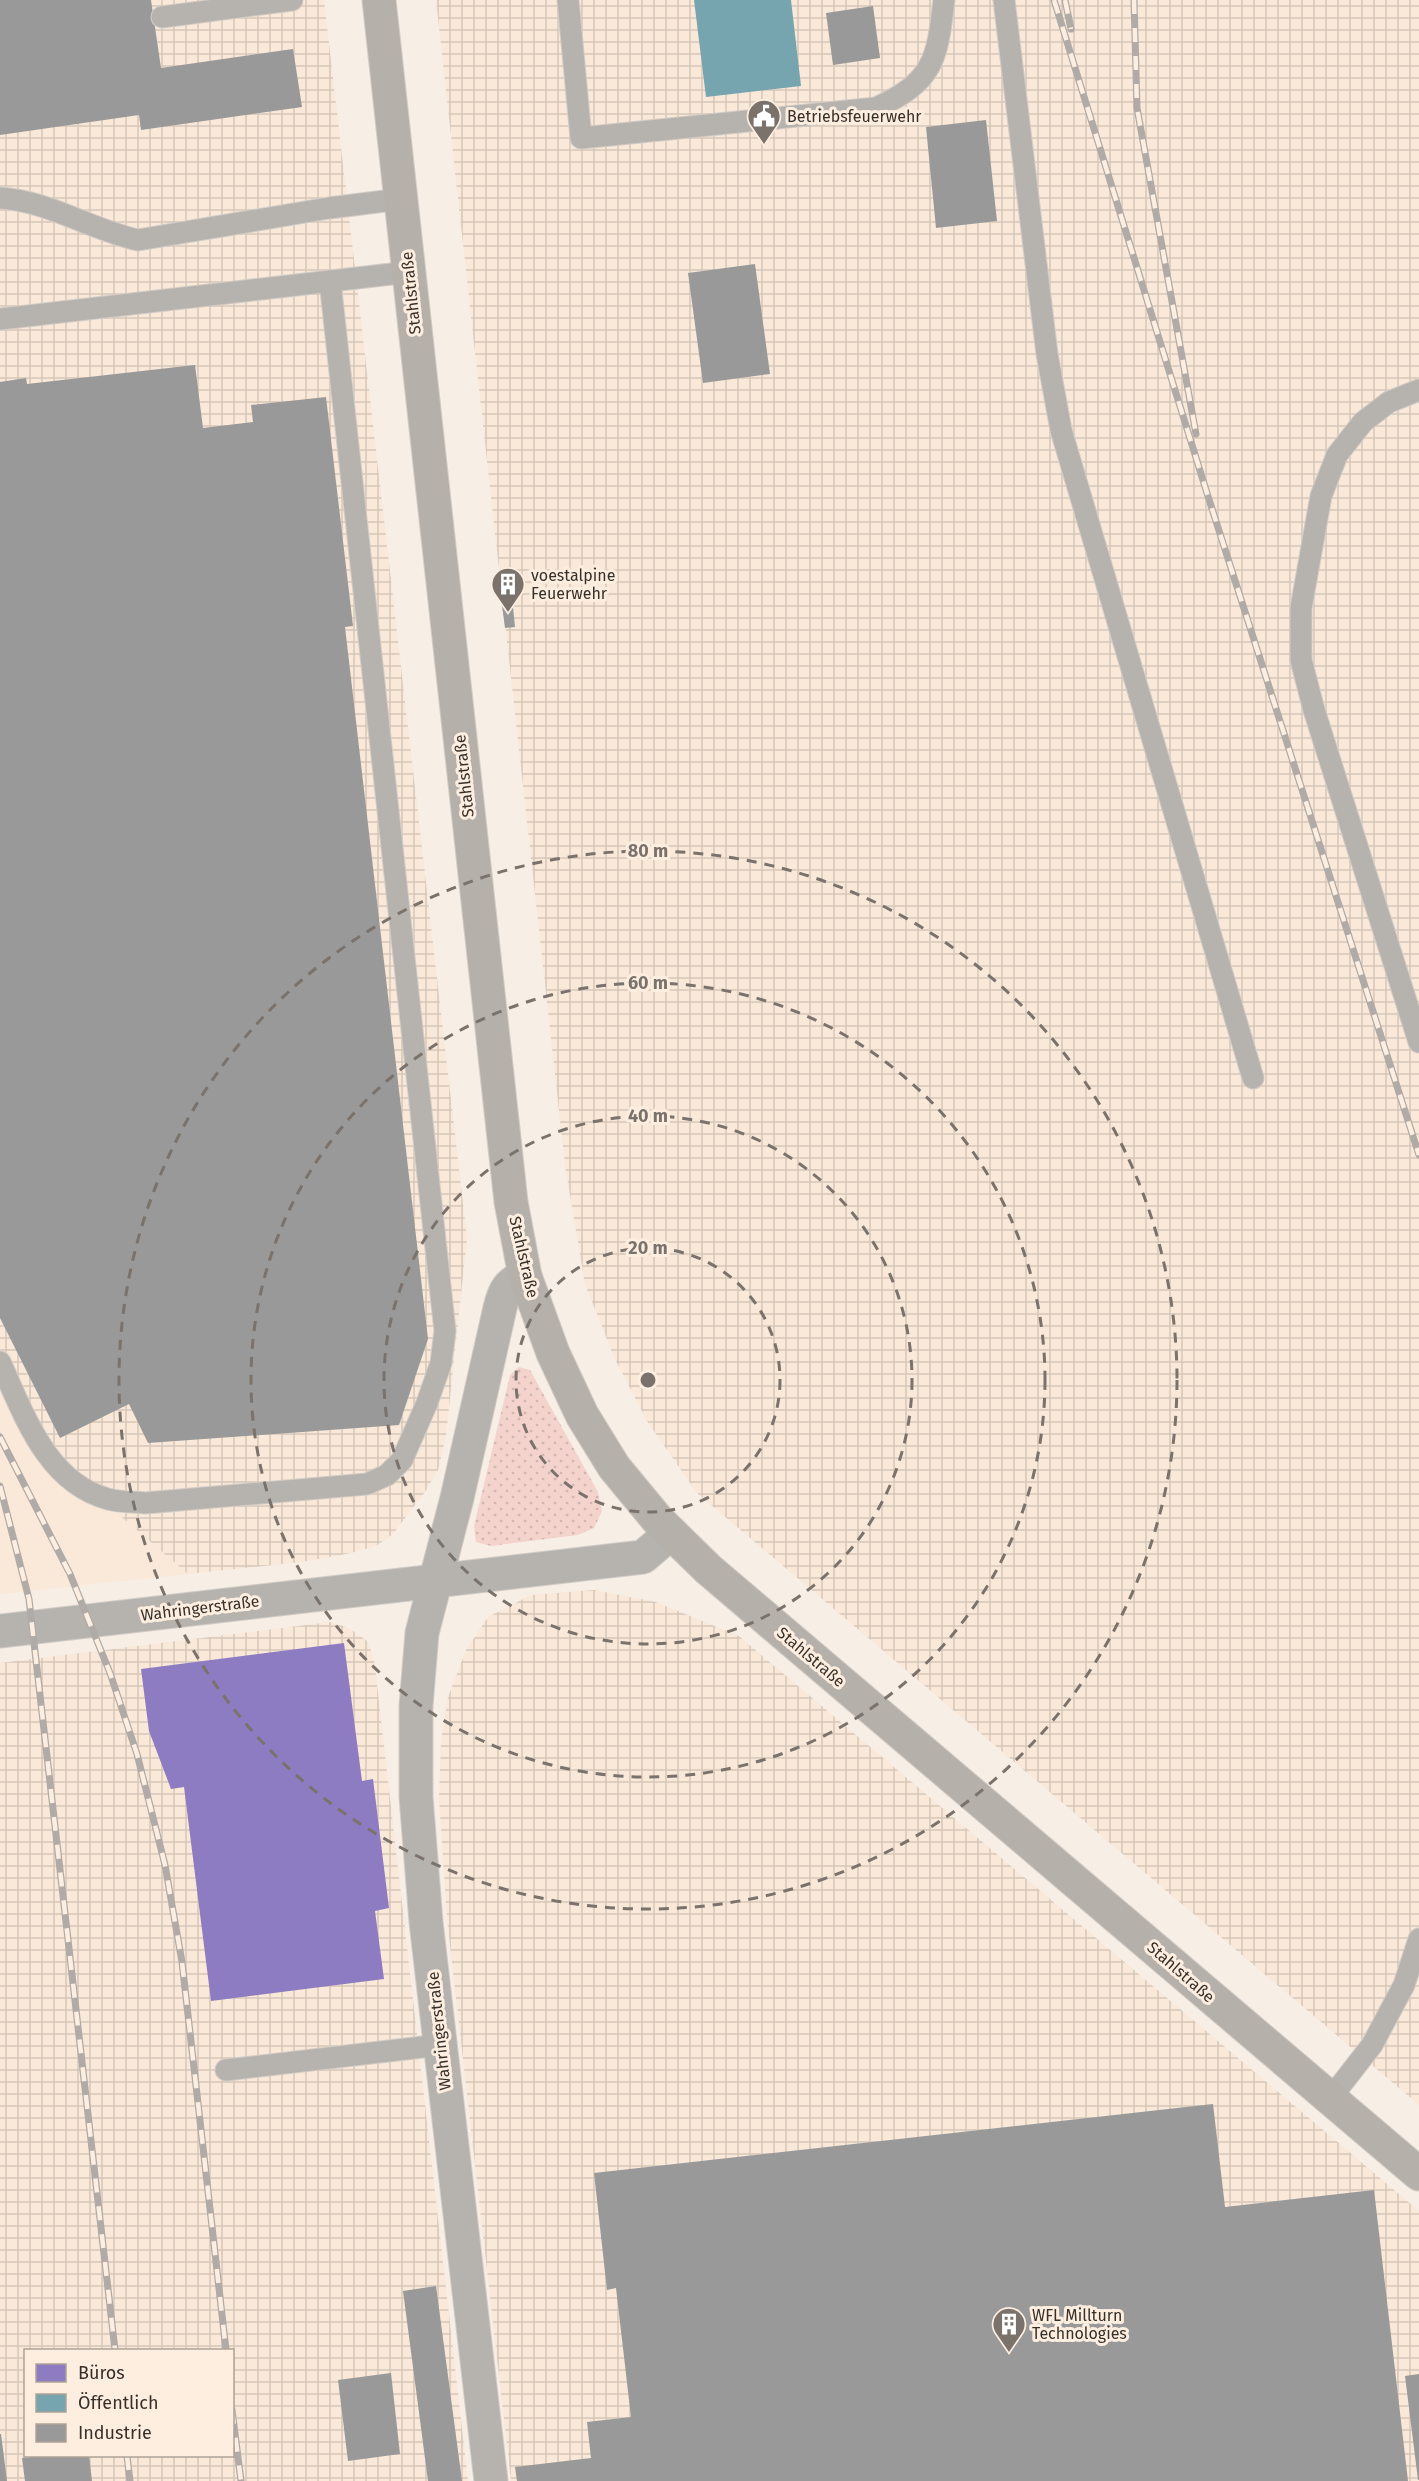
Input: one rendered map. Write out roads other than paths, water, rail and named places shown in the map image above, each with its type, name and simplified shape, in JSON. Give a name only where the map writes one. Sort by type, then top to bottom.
[{"type":"street","name":"Stahlstraße","points":[[379,0],[508,1171],[525,1276],[553,1353],[582,1415],[614,1467],[671,1533],[708,1569],[1419,2174]]},
{"type":"street","name":"Wahringerstraße","points":[[490,2481],[426,1922],[416,1797],[416,1706],[422,1633],[457,1498],[504,1291],[514,1281],[525,1276]]},
{"type":"street","name":"Wahringerstraße","points":[[0,1631],[643,1557],[671,1533]]},
{"type":"lane","points":[[162,17],[292,0]]},
{"type":"lane","points":[[568,0],[581,138],[876,108],[905,94],[928,70],[939,42],[944,0]]},
{"type":"lane","points":[[1004,0],[1044,330],[1060,430],[1253,1078]]},
{"type":"lane","points":[[0,198],[41,205],[116,235],[138,240],[329,208],[400,200]]},
{"type":"lane","points":[[0,319],[409,272]]},
{"type":"lane","points":[[0,1362],[34,1435],[56,1466],[80,1487],[108,1499],[145,1503],[367,1484],[387,1475],[402,1460],[427,1403],[441,1363],[445,1331],[330,281]]},
{"type":"lane","points":[[1419,390],[1389,402],[1363,422],[1337,456],[1321,496],[1301,608],[1301,660],[1314,710],[1419,1042]]},
{"type":"lane","points":[[1330,2099],[1372,2045],[1404,1984],[1419,1939]]},
{"type":"lane","points":[[226,2070],[440,2045]]},
{"type":"railway","points":[[1054,0],[1206,490],[1419,1155]]},
{"type":"railway","points":[[1065,0],[1071,29]]},
{"type":"railway","points":[[1134,0],[1137,108],[1196,434]]},
{"type":"railway","points":[[0,1437],[70,1574],[110,1673],[137,1754],[165,1865],[182,1962],[226,2349]]},
{"type":"railway","points":[[0,1486],[29,1599],[115,2349]]},
{"type":"railway","points":[[234,2426],[241,2481]]},
{"type":"railway","points":[[127,2457],[130,2481]]},
{"type":"place","name":"Betriebsfeuerwehr","points":[[764,145]]},
{"type":"place","name":"voestalpine Feuerwehr","points":[[508,613]]},
{"type":"place","name":"WFL Millturn Technologies","points":[[1009,2353]]}]
